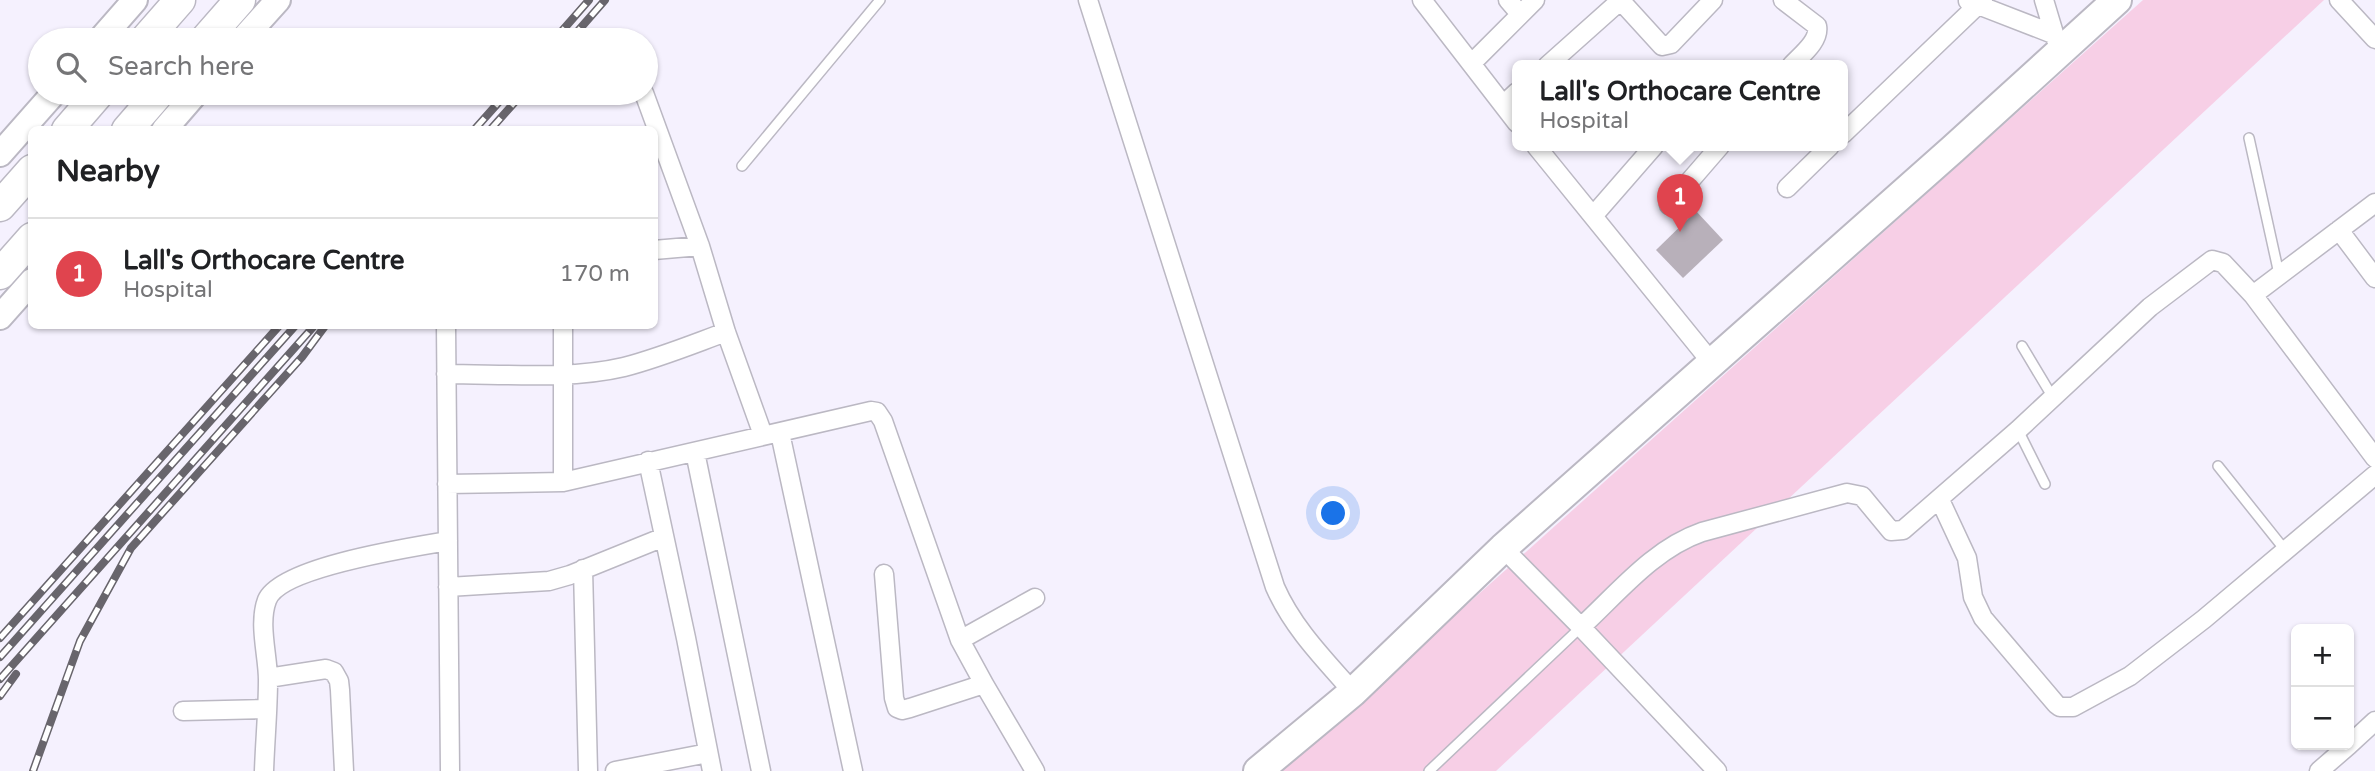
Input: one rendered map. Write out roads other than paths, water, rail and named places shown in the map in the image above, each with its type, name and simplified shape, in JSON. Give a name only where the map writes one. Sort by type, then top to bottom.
[{"type":"highway","points":[[156,28],[180,0]]},
{"type":"highway","points":[[216,28],[240,0]]},
{"type":"highway","points":[[70,126],[89,105]]},
{"type":"highway","points":[[130,126],[149,105]]},
{"type":"highway","points":[[0,206],[28,174]]},
{"type":"highway","points":[[0,274],[28,242]]},
{"type":"main road","points":[[110,28],[135,0]]},
{"type":"main road","points":[[253,28],[278,0]]},
{"type":"main road","points":[[1258,771],[1353,692],[1503,548],[1712,363],[2057,43],[2117,0]]},
{"type":"main road","points":[[0,154],[43,105]]},
{"type":"main road","points":[[167,126],[186,105]]},
{"type":"main road","points":[[0,317],[28,286]]},
{"type":"street","points":[[1088,0],[1275,587],[1284,608],[1299,630],[1353,692]]},
{"type":"street","points":[[1422,0],[1512,117]]},
{"type":"street","points":[[1508,0],[1520,14]]},
{"type":"street","points":[[1472,63],[1535,0]]},
{"type":"street","points":[[1554,60],[1620,0],[1662,46],[1671,44],[1713,0]]},
{"type":"street","points":[[2044,0],[2057,43]]},
{"type":"street","points":[[2339,0],[2375,39]]},
{"type":"street","points":[[1848,129],[1975,2],[2057,43]]},
{"type":"street","points":[[1795,4],[1817,26],[1818,34],[1796,60]]},
{"type":"street","points":[[1503,105],[1512,97]]},
{"type":"street","points":[[647,105],[653,126]]},
{"type":"street","points":[[658,144],[700,246],[726,332],[771,434],[853,771]]},
{"type":"street","points":[[1540,151],[1712,363]]},
{"type":"street","points":[[1594,216],[1650,151]]},
{"type":"street","points":[[1668,205],[1716,151]]},
{"type":"street","points":[[1787,188],[1825,151]]},
{"type":"street","points":[[2253,295],[2375,203]]},
{"type":"street","points":[[2339,230],[2375,278]]},
{"type":"street","points":[[658,250],[700,246]]},
{"type":"street","points":[[1581,626],[1663,551],[1687,537],[1847,493],[1861,496],[1886,527],[1897,531],[1910,525],[2018,430],[2150,307],[2207,262],[2216,260],[2223,263],[2253,295],[2375,458]]},
{"type":"street","points":[[446,329],[450,771]]},
{"type":"street","points":[[563,329],[563,482]]},
{"type":"street","points":[[446,374],[563,373],[623,367],[726,332]]},
{"type":"street","points":[[447,484],[563,482],[877,412],[883,421],[961,640],[1035,771]]},
{"type":"street","points":[[695,452],[761,771]]},
{"type":"street","points":[[615,771],[710,762],[648,461]]},
{"type":"street","points":[[1940,500],[1965,551],[1973,597],[1983,618],[2060,707],[2073,707],[2130,676],[2204,620],[2375,475]]},
{"type":"street","points":[[448,587],[549,580],[664,537]]},
{"type":"street","points":[[264,771],[268,678],[264,622],[267,600],[274,590],[305,574],[366,555],[448,541]]},
{"type":"street","points":[[1503,548],[1581,626],[1717,771]]},
{"type":"street","points":[[583,569],[588,771]]},
{"type":"street","points":[[884,574],[897,708],[910,708],[984,684]]},
{"type":"street","points":[[961,640],[1035,597]]},
{"type":"street","points":[[268,678],[326,669],[334,672],[340,690],[344,771]]},
{"type":"street","points":[[183,711],[267,709]]},
{"type":"street","points":[[2354,740],[2375,721]]},
{"type":"street","points":[[2319,771],[2340,765]]},
{"type":"lane","points":[[741,166],[880,0]]},
{"type":"lane","points":[[2249,138],[2278,274]]},
{"type":"lane","points":[[2022,346],[2052,396]]},
{"type":"lane","points":[[2018,430],[2045,484]]},
{"type":"lane","points":[[2218,466],[2285,550]]},
{"type":"lane","points":[[1430,771],[1581,626]]},
{"type":"railway","points":[[564,28],[589,0]]},
{"type":"railway","points":[[580,28],[605,0]]},
{"type":"railway","points":[[478,126],[496,105]]},
{"type":"railway","points":[[494,126],[512,105]]},
{"type":"railway","points":[[0,638],[276,329]]},
{"type":"railway","points":[[0,657],[292,329]]},
{"type":"railway","points":[[0,679],[311,329]]},
{"type":"railway","points":[[33,771],[80,641],[131,548],[302,357],[323,329]]},
{"type":"railway","points":[[0,696],[16,674]]},
{"type":"place","name":"Lall's Orthocare Centre","points":[[1680,232]]}]
